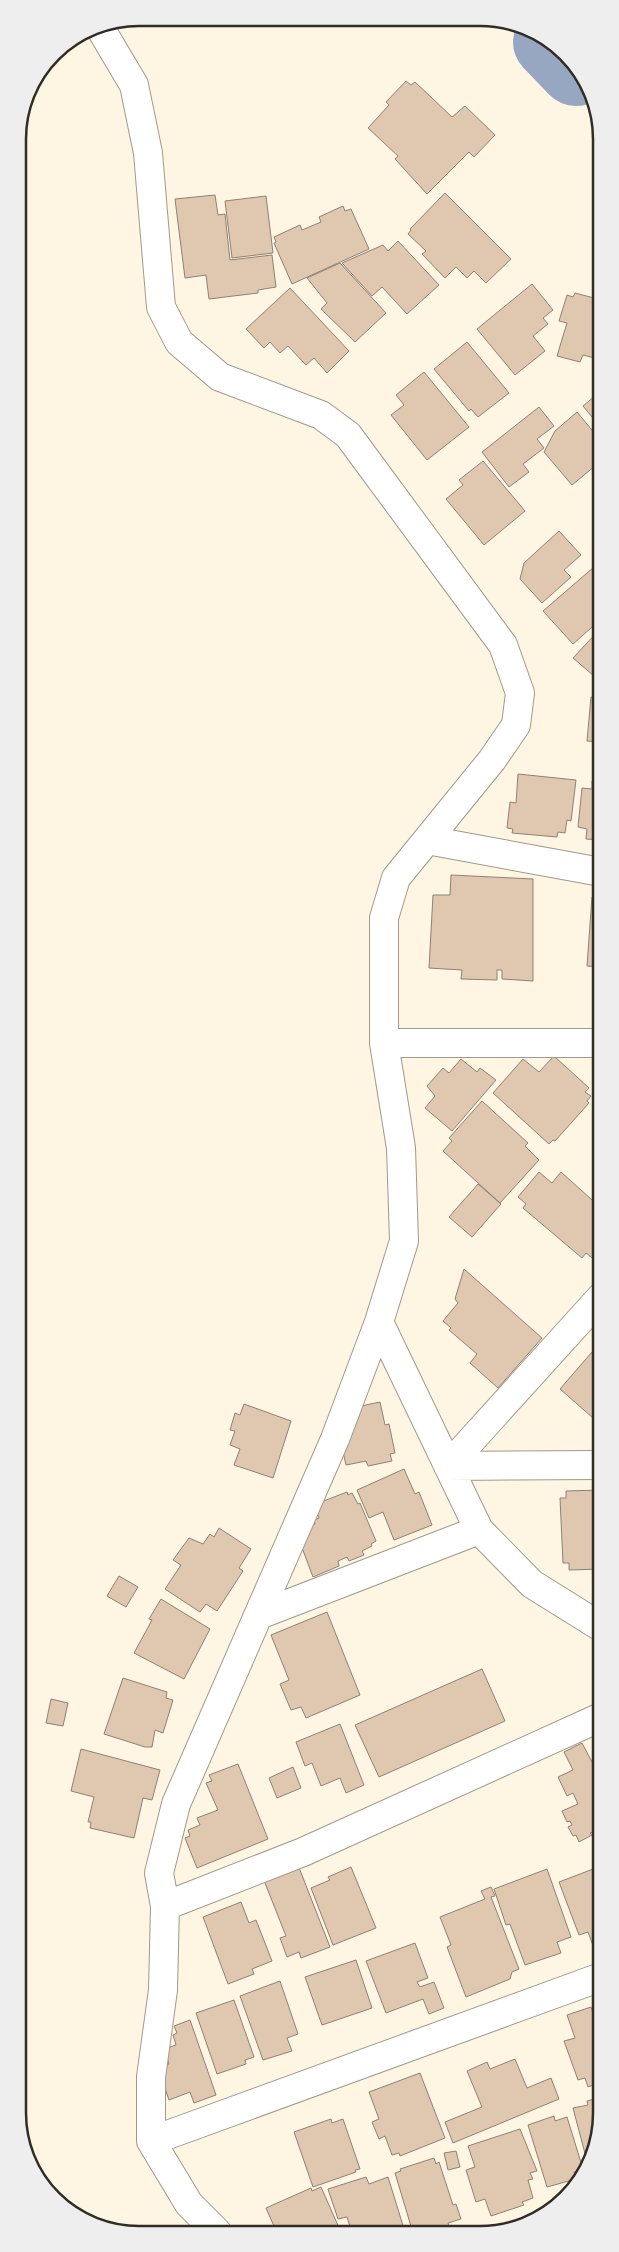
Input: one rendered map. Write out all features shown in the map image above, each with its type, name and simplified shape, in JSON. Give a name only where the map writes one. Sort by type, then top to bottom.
[{"type":"street","points":[[103,32],[134,85],[148,153],[161,307],[179,342],[220,377],[321,415],[348,435],[503,645],[520,693],[516,725],[492,760],[396,878],[384,918],[384,1043],[401,1148],[404,1241],[379,1322],[335,1438],[176,1804],[159,1873],[165,1906],[163,1990],[151,2077],[151,2141],[189,2204],[211,2226]]},
{"type":"street","points":[[427,840],[593,871]]},
{"type":"street","points":[[384,1043],[593,1043]]},
{"type":"street","points":[[448,1466],[593,1306]]},
{"type":"street","points":[[379,1322],[478,1530],[532,1584],[593,1622]]},
{"type":"street","points":[[448,1466],[593,1465]]},
{"type":"street","points":[[259,1615],[478,1530]]},
{"type":"street","points":[[165,1906],[303,1852],[593,1721]]},
{"type":"street","points":[[151,2141],[593,1980]]},
{"type":"building","points":[[406,81],[411,85],[415,82],[452,117],[465,106],[495,135],[474,157],[469,152],[427,194],[395,159],[398,156],[368,128],[389,105],[386,102]]},
{"type":"building","points":[[445,193],[511,259],[486,283],[474,271],[467,278],[456,267],[445,278],[422,254],[426,251],[408,234],[410,229]]},
{"type":"building","points":[[215,195],[218,215],[225,214],[230,260],[272,255],[276,287],[258,290],[258,293],[209,299],[206,275],[185,278],[175,199]]},
{"type":"building","points":[[266,196],[273,253],[232,258],[225,201]]},
{"type":"building","points":[[343,206],[345,211],[351,209],[369,249],[292,284],[274,243],[276,242],[274,237],[300,225],[302,230],[321,222],[319,217]]},
{"type":"building","points":[[398,241],[439,285],[407,314],[382,287],[372,296],[342,263],[383,245],[388,251]]},
{"type":"building","points":[[340,263],[386,313],[355,342],[321,309],[327,303],[307,278]]},
{"type":"building","points":[[532,284],[553,310],[543,318],[548,324],[533,336],[545,351],[515,375],[477,329]]},
{"type":"building","points":[[290,288],[349,351],[327,373],[314,358],[306,365],[288,346],[280,353],[270,342],[264,348],[246,329]]},
{"type":"building","points":[[575,293],[593,298],[593,358],[583,355],[580,362],[557,356],[567,323],[559,321],[567,295],[573,297]]},
{"type":"building","points":[[467,342],[509,393],[478,417],[471,409],[469,411],[434,369]]},
{"type":"building","points":[[424,372],[469,427],[427,460],[391,415],[404,405],[396,395]]},
{"type":"building","points":[[593,398],[593,418],[583,406]]},
{"type":"building","points":[[539,407],[554,426],[537,439],[544,448],[523,464],[529,472],[509,487],[482,452]]},
{"type":"building","points":[[577,412],[593,431],[593,468],[572,485],[544,452],[555,431]]},
{"type":"building","points":[[483,461],[525,511],[484,545],[446,499],[463,485],[459,480]]},
{"type":"building","points":[[559,531],[581,555],[564,570],[571,577],[542,603],[520,579],[524,563]]},
{"type":"building","points":[[593,568],[593,626],[573,644],[543,611]]},
{"type":"building","points":[[593,637],[593,675],[573,658]]},
{"type":"building","points":[[591,697],[593,697],[593,741],[587,741]]},
{"type":"building","points":[[518,774],[576,780],[571,821],[567,820],[565,833],[558,832],[557,837],[512,833],[513,829],[507,828],[510,802],[516,803]]},
{"type":"building","points":[[592,781],[593,839],[586,839],[587,829],[578,827],[582,788],[592,789]]},
{"type":"building","points":[[451,875],[533,879],[533,981],[502,979],[502,970],[497,970],[497,980],[461,979],[462,970],[429,968],[433,895],[450,895]]},
{"type":"building","points":[[592,897],[593,897],[593,966],[587,966]]},
{"type":"building","points":[[554,1056],[589,1088],[585,1092],[591,1096],[587,1101],[589,1103],[555,1141],[553,1140],[549,1144],[493,1093],[523,1059],[539,1072]]},
{"type":"building","points":[[461,1059],[477,1072],[480,1068],[496,1080],[452,1131],[425,1108],[435,1096],[427,1086],[443,1068],[449,1073]]},
{"type":"building","points":[[482,1101],[528,1143],[525,1146],[539,1160],[500,1203],[443,1151],[452,1141],[449,1138]]},
{"type":"building","points":[[539,1172],[552,1183],[561,1172],[593,1201],[593,1259],[586,1253],[582,1258],[523,1208],[526,1204],[518,1197]]},
{"type":"building","points":[[478,1184],[501,1204],[472,1237],[449,1217]]},
{"type":"building","points":[[464,1269],[542,1338],[498,1388],[470,1363],[477,1354],[449,1330],[451,1328],[443,1321],[458,1303],[455,1299]]},
{"type":"building","points":[[593,1353],[593,1418],[560,1389]]},
{"type":"building","points":[[380,1402],[385,1425],[389,1424],[395,1453],[390,1454],[392,1461],[368,1466],[366,1461],[346,1465],[341,1443],[356,1407]]},
{"type":"building","points":[[244,1404],[291,1421],[273,1478],[234,1465],[240,1449],[230,1445],[235,1431],[230,1430],[235,1413],[240,1415]]},
{"type":"building","points":[[404,1469],[415,1494],[419,1492],[432,1525],[394,1540],[383,1512],[369,1518],[357,1490]]},
{"type":"building","points":[[593,1490],[593,1569],[569,1570],[569,1563],[563,1563],[560,1498],[566,1498],[566,1491]]},
{"type":"building","points":[[347,1492],[348,1495],[352,1493],[358,1504],[360,1503],[376,1541],[371,1544],[372,1546],[362,1551],[364,1555],[349,1561],[347,1557],[338,1561],[339,1566],[313,1577],[301,1545],[310,1526],[315,1524],[314,1520],[319,1518],[317,1513],[321,1502]]},
{"type":"building","points":[[219,1528],[251,1549],[239,1568],[243,1571],[217,1611],[206,1604],[200,1612],[165,1589],[181,1565],[173,1560],[189,1538],[203,1544],[210,1534],[214,1537]]},
{"type":"building","points":[[119,1576],[138,1587],[126,1607],[107,1596]]},
{"type":"building","points":[[161,1599],[210,1629],[184,1679],[134,1653],[152,1620],[149,1619]]},
{"type":"building","points":[[327,1612],[360,1695],[306,1718],[301,1707],[291,1710],[280,1684],[289,1680],[271,1635]]},
{"type":"building","points":[[482,1669],[505,1721],[379,1777],[355,1725]]},
{"type":"building","points":[[123,1678],[167,1692],[166,1698],[173,1700],[163,1733],[155,1730],[152,1747],[145,1747],[104,1734]]},
{"type":"building","points":[[51,1699],[68,1703],[63,1726],[46,1723]]},
{"type":"building","points":[[340,1724],[364,1785],[346,1793],[340,1778],[321,1786],[312,1763],[305,1766],[296,1742]]},
{"type":"building","points":[[582,1743],[593,1764],[593,1832],[590,1833],[592,1835],[579,1842],[576,1835],[573,1836],[568,1827],[572,1825],[570,1821],[567,1822],[562,1811],[578,1804],[573,1793],[567,1796],[558,1777],[573,1770],[564,1752]]},
{"type":"building","points":[[81,1749],[160,1770],[152,1800],[143,1798],[134,1838],[90,1828],[91,1822],[88,1822],[94,1797],[71,1791]]},
{"type":"building","points":[[238,1764],[268,1839],[197,1868],[185,1838],[190,1836],[188,1830],[200,1825],[197,1818],[218,1810],[206,1783],[212,1781],[209,1775]]},
{"type":"building","points":[[293,1767],[301,1788],[277,1798],[269,1778]]},
{"type":"building","points":[[298,1865],[330,1947],[301,1958],[299,1952],[287,1957],[280,1938],[286,1936],[263,1878]]},
{"type":"building","points":[[351,1867],[376,1928],[333,1945],[311,1888],[330,1880],[328,1877]]},
{"type":"building","points":[[547,1869],[571,1937],[557,1942],[561,1953],[525,1965],[510,1924],[506,1925],[494,1889]]},
{"type":"building","points":[[593,1869],[593,1946],[588,1932],[579,1935],[559,1882]]},
{"type":"building","points":[[491,1887],[495,1896],[491,1897],[519,1969],[512,1972],[510,1979],[466,1997],[447,1947],[451,1945],[440,1917],[485,1899],[481,1891]]},
{"type":"building","points":[[241,1902],[249,1923],[256,1920],[272,1961],[252,1969],[254,1974],[228,1984],[203,1917]]},
{"type":"building","points":[[415,1943],[428,1978],[417,1982],[420,1987],[434,1982],[444,2008],[429,2014],[423,1999],[386,2013],[366,1961]]},
{"type":"building","points":[[356,1960],[372,2008],[322,2025],[305,1977]]},
{"type":"building","points":[[280,1981],[298,2034],[287,2038],[292,2051],[263,2060],[240,1996]]},
{"type":"building","points":[[234,2000],[254,2057],[245,2060],[246,2064],[217,2074],[196,2013]]},
{"type":"building","points":[[591,2007],[593,2012],[593,2085],[588,2087],[585,2078],[578,2080],[564,2041],[575,2038],[567,2015]]},
{"type":"building","points":[[190,2020],[216,2095],[194,2103],[190,2092],[169,2100],[158,2067],[169,2064],[164,2049],[176,2045],[173,2035],[177,2033],[174,2026]]},
{"type":"building","points":[[515,2059],[527,2088],[551,2078],[559,2099],[453,2143],[445,2122],[482,2107],[467,2071],[487,2062],[490,2069]]},
{"type":"building","points":[[420,2073],[445,2138],[400,2156],[399,2153],[392,2155],[385,2136],[379,2139],[372,2122],[379,2119],[369,2092]]},
{"type":"building","points":[[593,2099],[593,2120],[591,2135],[585,2153],[573,2108],[588,2105],[587,2101]]},
{"type":"building","points":[[554,2116],[555,2121],[567,2117],[581,2163],[570,2181],[547,2187],[528,2125]]},
{"type":"building","points":[[331,2119],[332,2123],[343,2119],[360,2169],[313,2187],[294,2132]]},
{"type":"building","points":[[520,2129],[537,2171],[530,2173],[533,2179],[528,2180],[533,2198],[522,2202],[524,2205],[491,2216],[485,2199],[476,2202],[466,2170],[475,2167],[468,2146]]},
{"type":"building","points":[[456,2151],[460,2167],[448,2170],[444,2153]]},
{"type":"building","points":[[434,2158],[436,2164],[439,2162],[453,2205],[456,2204],[461,2219],[448,2223],[449,2226],[411,2226],[395,2173],[401,2171],[400,2169]]},
{"type":"building","points":[[366,2177],[369,2184],[388,2177],[403,2226],[350,2226],[347,2217],[338,2219],[328,2189]]},
{"type":"building","points":[[321,2187],[338,2226],[274,2226],[266,2208],[311,2188],[312,2191]]}]
